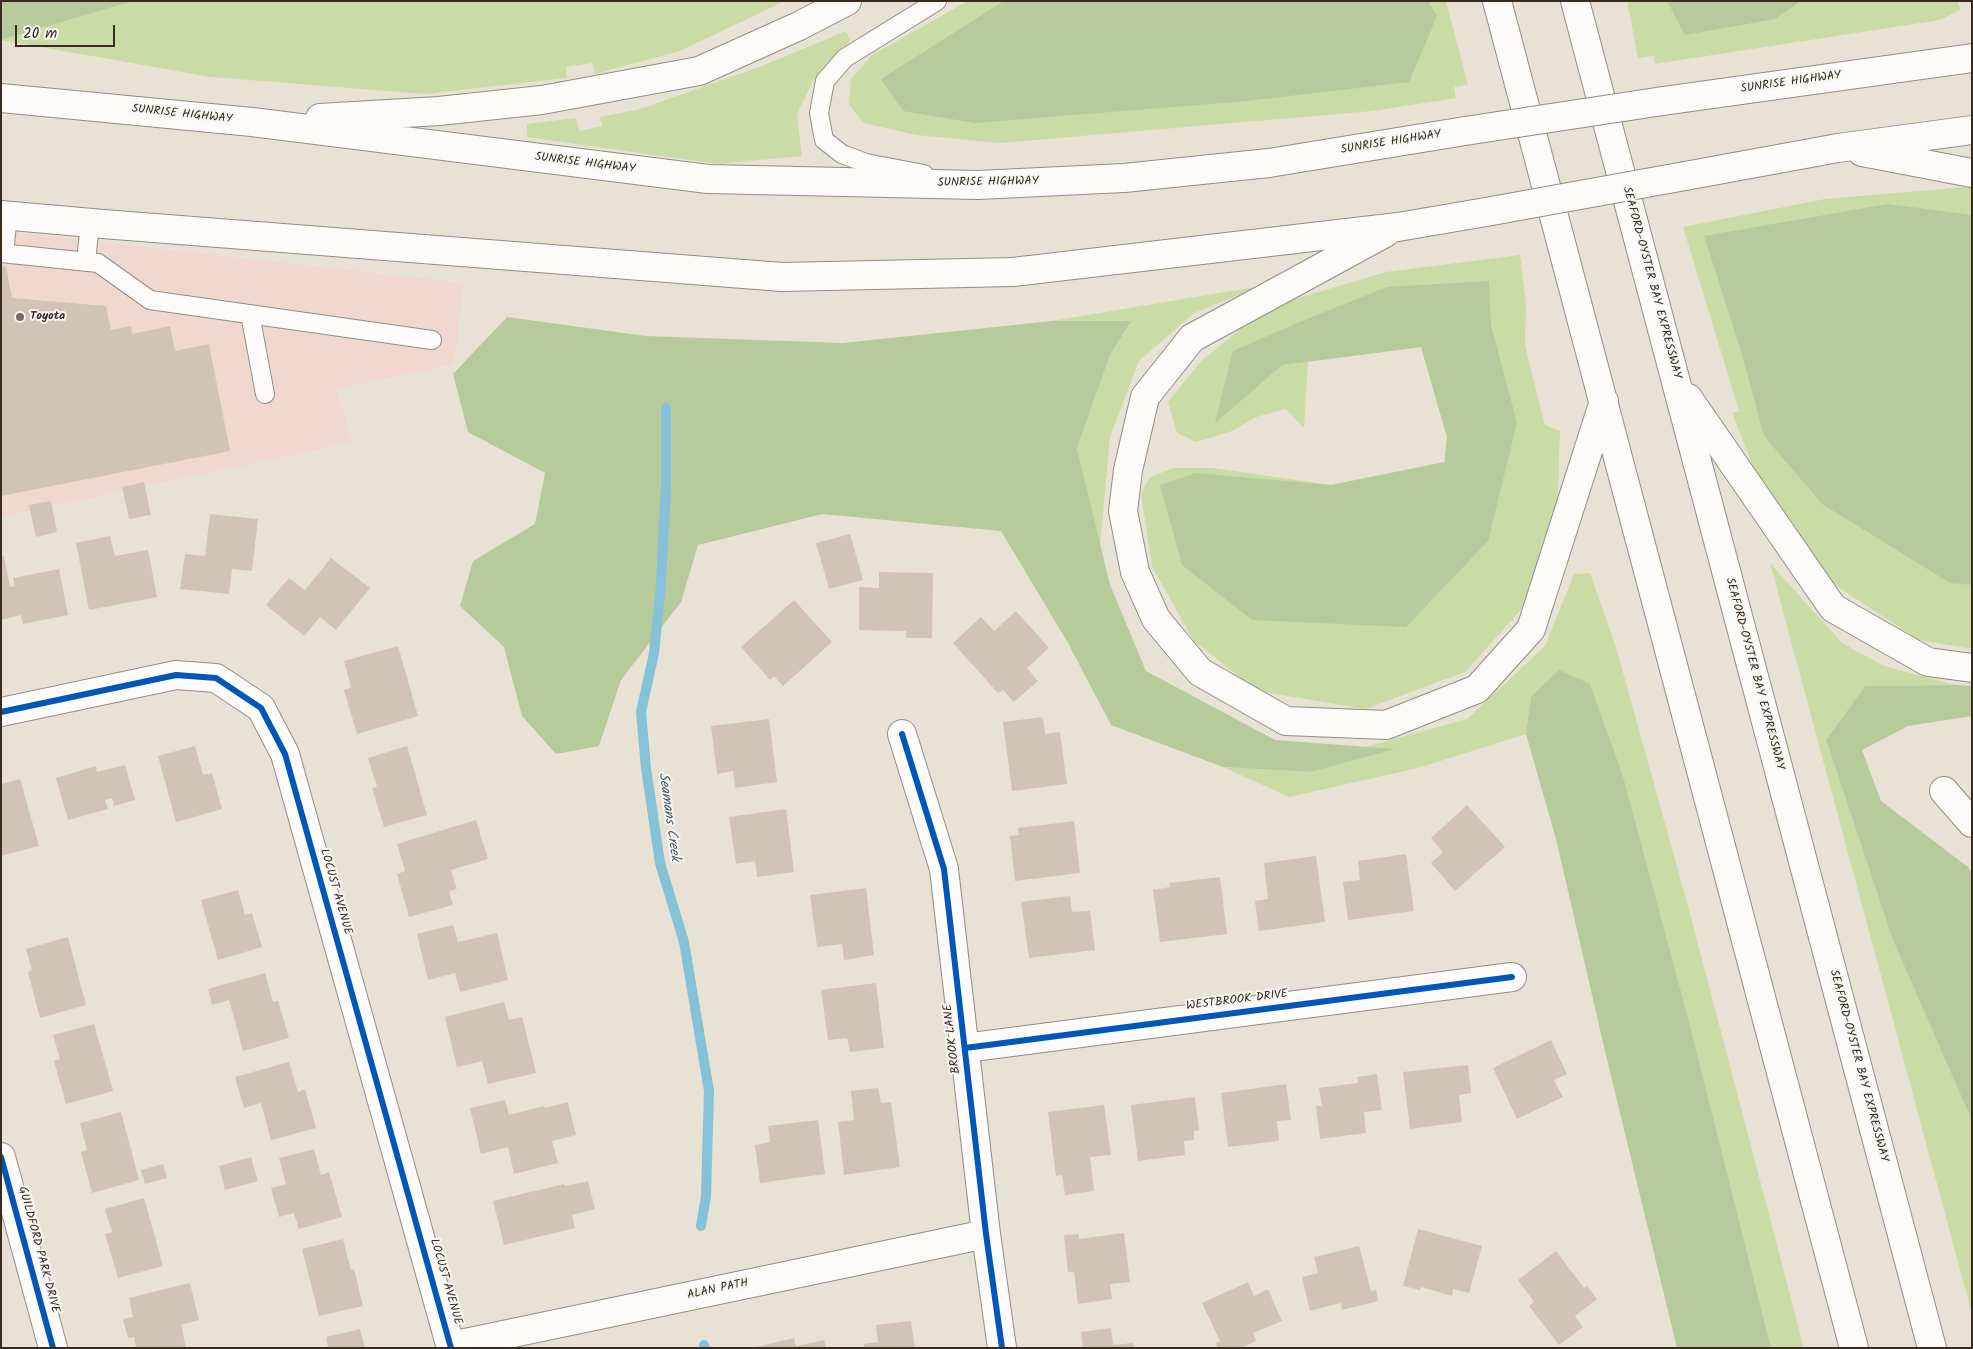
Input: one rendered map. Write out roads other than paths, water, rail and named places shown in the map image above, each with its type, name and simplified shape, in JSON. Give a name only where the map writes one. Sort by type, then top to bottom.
[{"type":"main road","points":[[252,122],[440,111],[542,100],[700,71],[799,26],[847,1]]},
{"type":"main road","points":[[1497,1],[1854,1348]]},
{"type":"main road","name":"SEAFORD-OYSTER BAY EXPRESSWAY","points":[[1575,1],[1932,1348]]},
{"type":"main road","name":"SUNRISE HIGHWAY","points":[[1,98],[252,122],[708,179],[978,185],[1124,178],[1269,163],[1663,101],[1972,58]]},
{"type":"main road","points":[[5,215],[782,277],[1013,272],[1398,227],[1838,148],[1972,130]]},
{"type":"main road","points":[[1838,148],[1972,173]]},
{"type":"main road","points":[[1398,227],[1192,338],[1145,397],[1128,470],[1123,511],[1135,572],[1156,619],[1200,672],[1286,721],[1386,725],[1477,689],[1531,629],[1604,401]]},
{"type":"main road","points":[[1677,382],[1834,608],[1928,662],[1972,668]]},
{"type":"main road","name":"LOCUST AVENUE","points":[[1,712],[176,675],[216,678],[261,708],[285,754],[451,1347]]},
{"type":"main road","name":"BROOK LANE","points":[[902,734],[944,870],[986,1234],[1002,1348]]},
{"type":"main road","points":[[1944,792],[1972,823]]},
{"type":"main road","name":"WESTBROOK DRIVE","points":[[965,1048],[1512,977]]},
{"type":"main road","name":"GUILDFORD PARK DRIVE","points":[[1,1157],[53,1348]]},
{"type":"main road","name":"ALAN PATH","points":[[451,1347],[986,1234]]},
{"type":"lane","points":[[937,1],[845,58],[825,81],[819,112],[824,140],[842,154],[866,163],[978,185]]},
{"type":"lane","points":[[1489,1],[1506,36]]},
{"type":"lane","points":[[5,215],[3,253],[98,264],[150,300],[432,340]]},
{"type":"lane","points":[[86,262],[90,223]]},
{"type":"lane","points":[[250,314],[265,394]]},
{"type":"waterway","name":"Seamans Creek","points":[[666,408],[666,483],[661,584],[654,653],[641,712],[646,768],[660,863],[684,942],[709,1091],[706,1196],[701,1226]]},
{"type":"place","name":"Toyota","points":[[20,317]]}]
